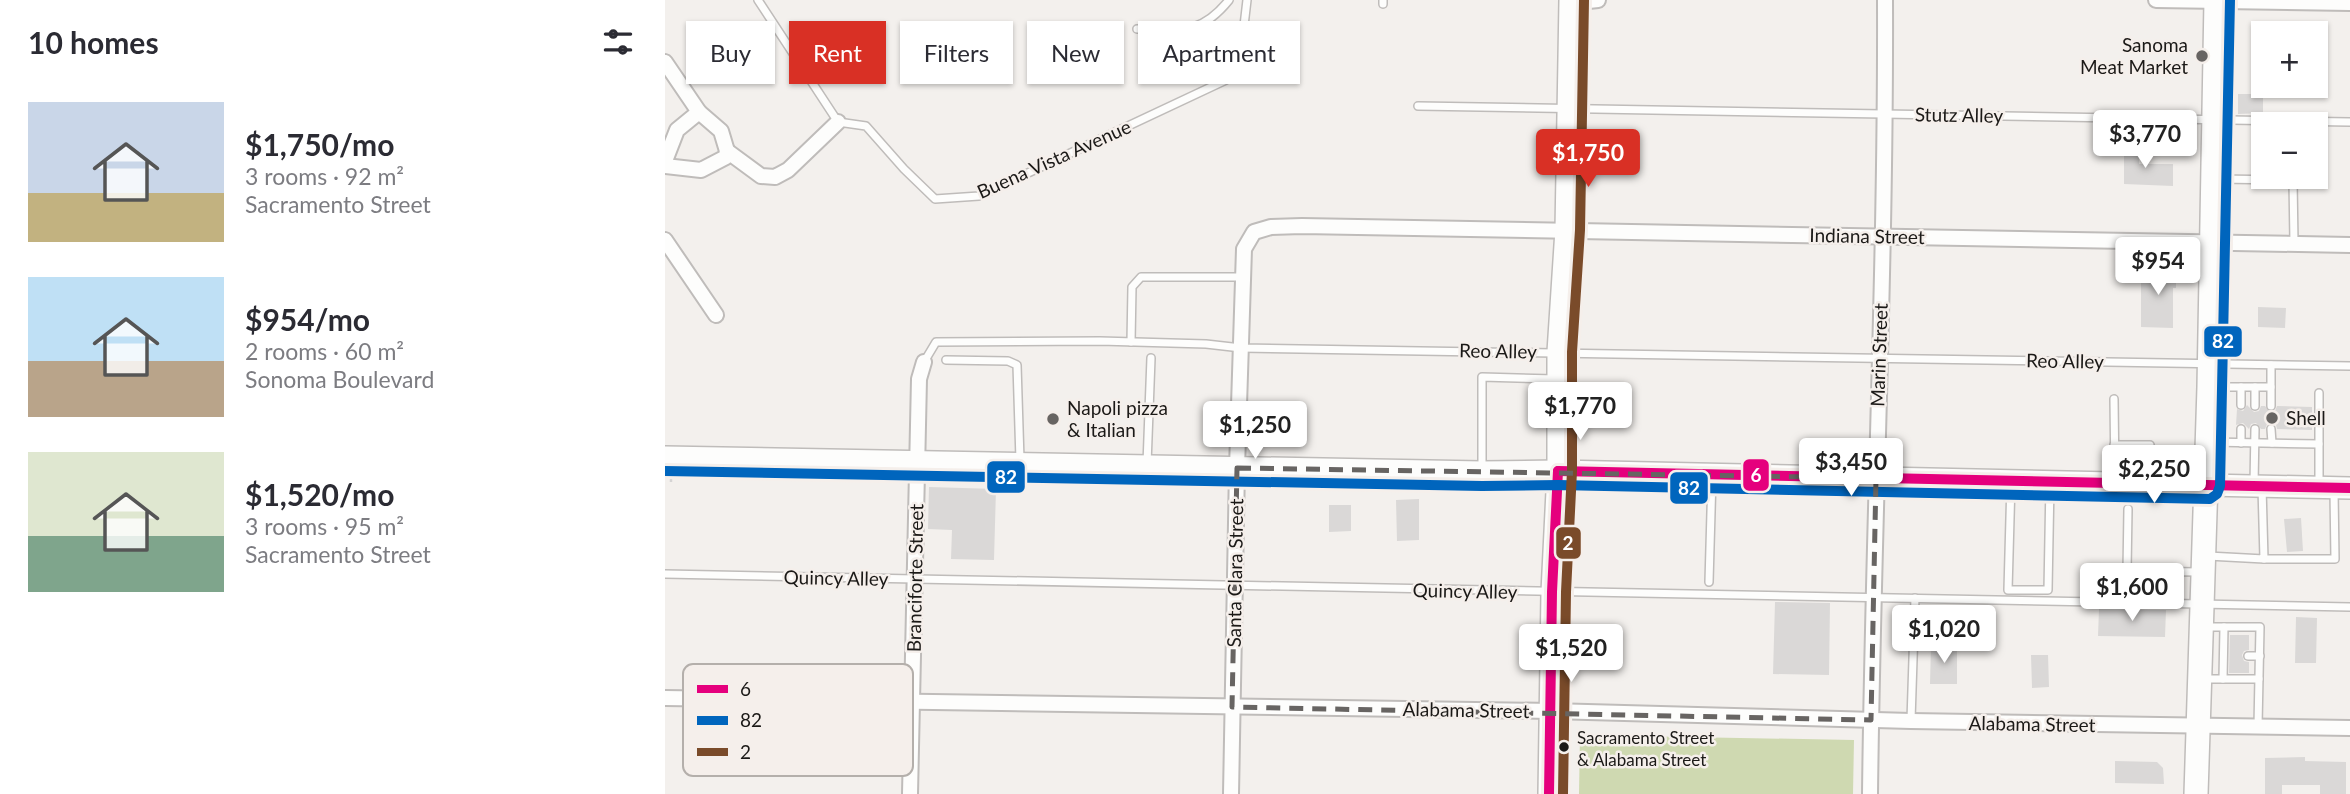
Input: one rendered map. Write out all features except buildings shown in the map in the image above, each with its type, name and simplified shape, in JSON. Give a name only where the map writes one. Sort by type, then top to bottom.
[{"type":"main road","points":[[2196,794],[2200,678],[2209,619],[2203,564],[2216,1]]},
{"type":"main road","points":[[1549,794],[1552,592],[1558,471],[1558,352],[1566,230],[1570,2]]},
{"type":"main road","points":[[668,467],[917,460],[2335,488]]},
{"type":"street","points":[[1570,2],[1598,0]]},
{"type":"street","name":"Marin Street","points":[[1870,794],[1885,114],[1885,0]]},
{"type":"street","points":[[2156,0],[2350,4]]},
{"type":"street","points":[[665,62],[699,112],[721,131],[727,151],[726,157],[701,170],[665,163],[677,130],[699,112]]},
{"type":"street","points":[[727,151],[761,176],[775,177],[788,170],[838,122]]},
{"type":"street","name":"Santa Clara Street","points":[[1231,794],[1244,249],[1254,233],[1271,227],[1384,227]]},
{"type":"street","name":"Indiana Street","points":[[1384,227],[2350,244]]},
{"type":"street","points":[[665,240],[716,315]]},
{"type":"street","name":"Branciforte Street","points":[[913,664],[919,379],[924,362]]},
{"type":"street","name":"Alabama Street","points":[[665,698],[683,698]]},
{"type":"street","name":"Alabama Street","points":[[913,702],[1551,711],[1911,721],[2350,728]]},
{"type":"street","name":"Branciforte Street","points":[[910,776],[910,794]]},
{"type":"lane","points":[[758,0],[838,122]]},
{"type":"lane","points":[[1137,29],[1191,29],[1215,17],[1229,0]]},
{"type":"lane","name":"Buena Vista Avenue","points":[[838,122],[866,126],[935,199],[979,196],[1226,80],[1240,60],[1247,0]]},
{"type":"lane","name":"Stutz Alley","points":[[1418,106],[2350,122]]},
{"type":"lane","points":[[2213,179],[2293,180],[2294,243]]},
{"type":"lane","points":[[1131,342],[1132,287],[1141,277],[1243,277]]},
{"type":"lane","name":"Reo Alley","points":[[924,362],[936,342],[1131,342],[1241,348],[2350,366]]},
{"type":"lane","points":[[1147,465],[1150,358]]},
{"type":"lane","points":[[946,360],[1008,361],[1017,365],[1020,462]]},
{"type":"lane","points":[[2271,365],[2271,406]]},
{"type":"lane","points":[[1482,472],[1482,377],[1559,379]]},
{"type":"lane","points":[[2209,387],[2271,387]]},
{"type":"lane","points":[[2241,387],[2241,405]]},
{"type":"lane","points":[[2255,387],[2255,405]]},
{"type":"lane","points":[[2128,509],[2127,571],[2264,559],[2335,559],[2335,488],[2319,444],[2319,393]]},
{"type":"lane","points":[[2113,400],[2115,483]]},
{"type":"lane","points":[[2241,429],[2241,443]]},
{"type":"lane","points":[[2255,429],[2264,559]]},
{"type":"lane","points":[[2271,429],[2272,443]]},
{"type":"lane","points":[[2207,442],[2319,444]]},
{"type":"lane","points":[[2114,445],[2150,445]]},
{"type":"lane","points":[[1709,582],[1712,476]]},
{"type":"lane","points":[[2009,600],[2011,481]]},
{"type":"lane","points":[[2049,601],[2050,482]]},
{"type":"lane","name":"Quincy Alley","points":[[665,574],[2049,601],[2209,619],[2350,607]]},
{"type":"lane","points":[[2008,590],[2047,590]]},
{"type":"lane","points":[[1911,721],[1915,598]]},
{"type":"lane","points":[[2209,619],[2226,655],[2223,679]]},
{"type":"lane","points":[[2209,619],[2260,627],[2258,727]]},
{"type":"lane","points":[[2248,656],[2260,656]]},
{"type":"lane","points":[[2200,678],[2259,679]]},
{"type":"path","points":[[668,467],[671,482]]},
{"type":"highlighted area","points":[[1237,468],[1876,478],[1871,720],[1232,707]]},
{"type":"green space","points":[[1580,735],[1854,740],[1853,794],[1579,794]]},
{"type":"transit line","name":"2","points":[[1563,794],[1566,592],[1572,471],[1572,352],[1580,230],[1584,0]]},
{"type":"transit line","name":"82","points":[[665,471],[1482,486],[1558,485],[2210,499],[2217,494],[2220,486],[2230,0]]},
{"type":"transit line","name":"6","points":[[1558,471],[2350,488]]},
{"type":"transit line","name":"6","points":[[1549,794],[1552,592],[1558,471]]},
{"type":"place","name":"Sanoma Meat Market","points":[[2202,56]]},
{"type":"place","name":"Shell","points":[[2272,418]]},
{"type":"place","name":"Napoli pizza & Italian","points":[[1053,419]]},
{"type":"place","name":"Sacramento Street & Alabama Street","points":[[1564,747]]}]
